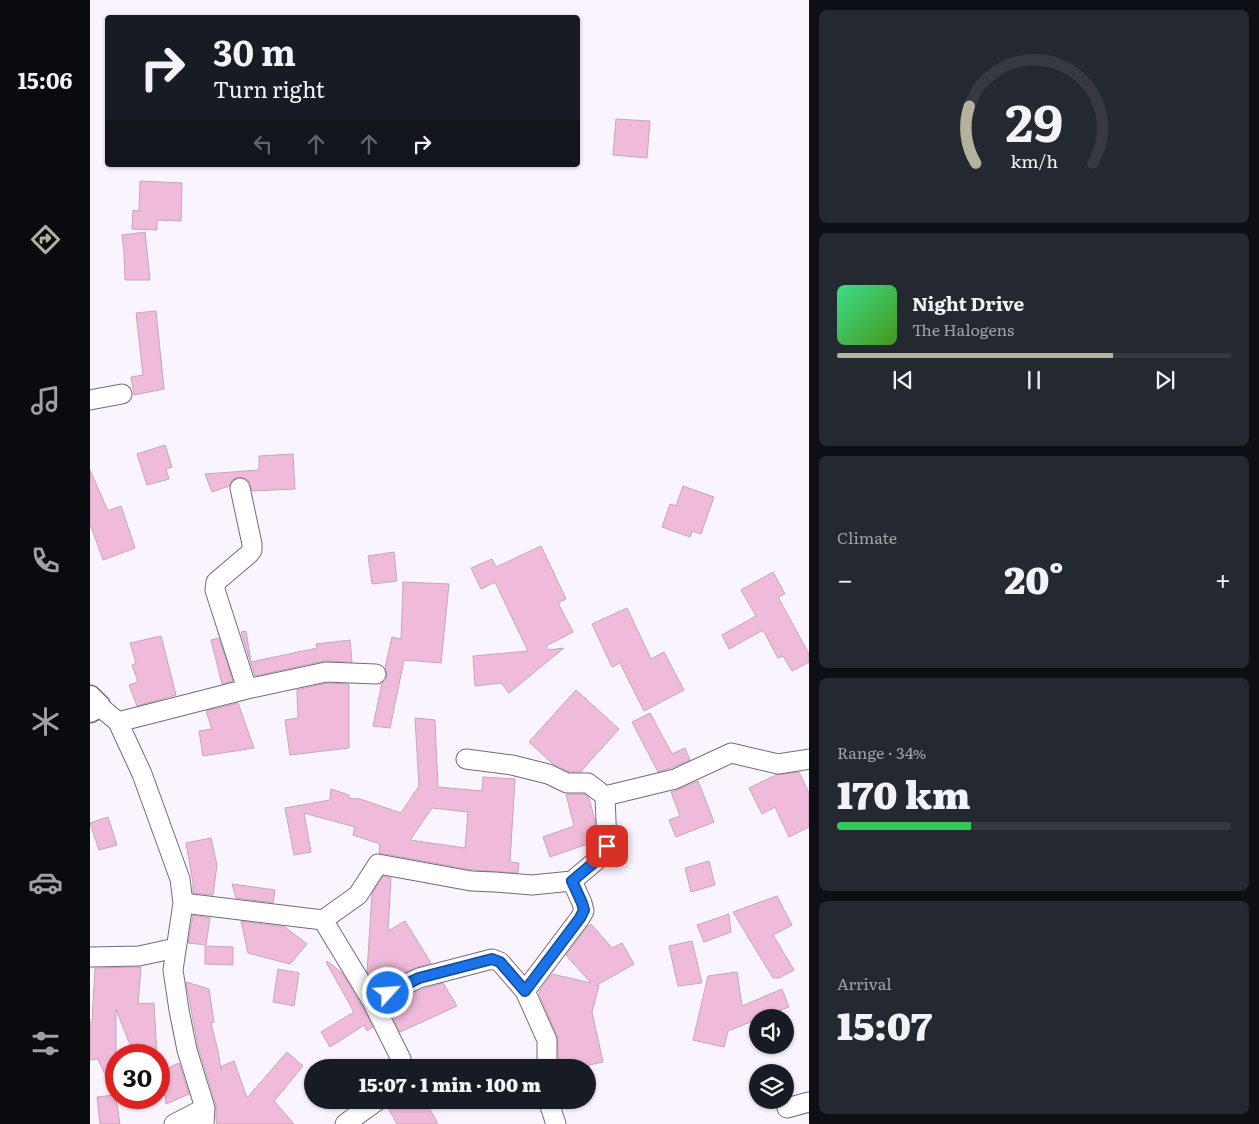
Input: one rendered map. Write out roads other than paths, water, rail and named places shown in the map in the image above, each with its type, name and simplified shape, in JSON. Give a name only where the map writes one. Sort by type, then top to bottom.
[{"type":"street","points":[[90,400],[122,394]]},
{"type":"street","points":[[240,488],[252,550],[216,582],[216,590],[247,689]]},
{"type":"street","points":[[118,722],[247,689],[326,672],[376,674]]},
{"type":"street","points":[[93,705],[118,722],[142,774],[180,879],[183,903],[173,970],[187,1050],[204,1116],[174,1124]]},
{"type":"street","points":[[605,796],[675,779],[731,752],[778,764],[809,759]]},
{"type":"street","points":[[466,759],[512,765],[548,774],[567,783],[588,783],[605,796]]},
{"type":"street","points":[[183,903],[322,920],[358,895],[378,864],[471,881],[532,885],[572,881],[603,855],[607,846],[605,796]]},
{"type":"street","points":[[525,991],[584,910],[572,881]]},
{"type":"street","points":[[322,920],[372,1001],[401,1059]]},
{"type":"street","points":[[90,958],[139,956],[176,948]]},
{"type":"street","points":[[372,1001],[419,978],[492,959],[500,962],[525,991],[547,1040],[548,1059]]},
{"type":"street","points":[[794,1106],[809,1102]]},
{"type":"street","points":[[345,1124],[366,1109]]},
{"type":"street","points":[[551,1109],[556,1124]]}]
